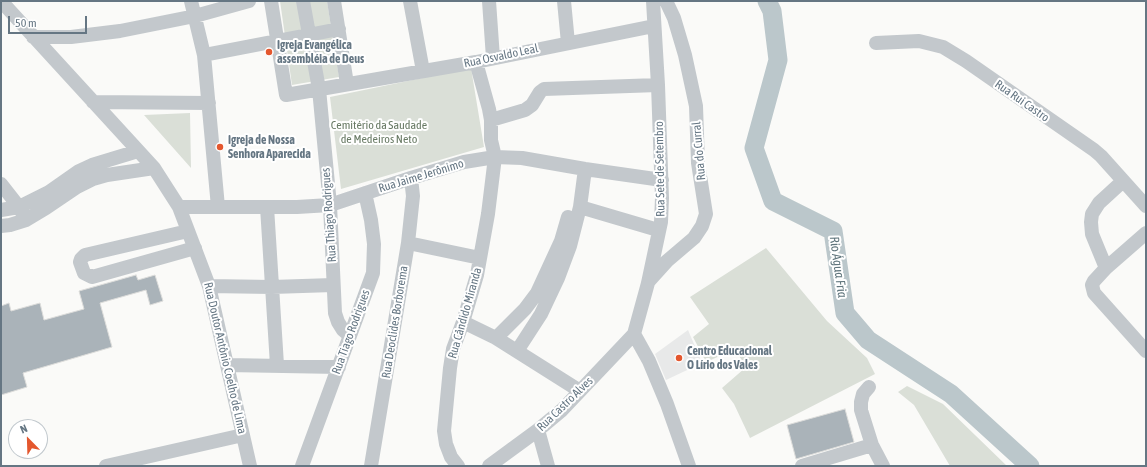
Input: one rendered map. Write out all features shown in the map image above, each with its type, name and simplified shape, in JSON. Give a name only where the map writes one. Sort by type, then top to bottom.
[{"type":"street","points":[[1,1],[93,102],[209,103]]},
{"type":"street","points":[[191,1],[204,55],[218,207]]},
{"type":"street","points":[[33,37],[71,37],[100,34],[195,16],[249,1]]},
{"type":"street","points":[[271,1],[277,42]]},
{"type":"street","name":"Rua Thiago Rodrigues","points":[[303,1],[319,89],[330,205],[335,313],[343,330],[350,336]]},
{"type":"street","points":[[334,1],[348,84]]},
{"type":"street","points":[[410,1],[423,71]]},
{"type":"street","points":[[489,1],[493,58]]},
{"type":"street","points":[[564,1],[568,43]]},
{"type":"street","name":"Rua Sete de Setembro","points":[[634,334],[648,282],[661,214],[662,180],[653,1]]},
{"type":"street","name":"Rua do Curral","points":[[648,282],[667,261],[694,238],[702,226],[706,214],[698,163],[696,106],[685,55],[674,18],[666,1]]},
{"type":"street","name":"Rua Osvaldo Leal","points":[[277,42],[286,95],[476,62],[654,26]]},
{"type":"street","points":[[204,55],[339,30]]},
{"type":"street","name":"Rua Rui Castro","points":[[876,43],[919,41],[943,47],[966,61],[1094,150],[1146,206]]},
{"type":"street","name":"Rua Cândido Miranda","points":[[458,466],[451,457],[446,444],[444,431],[453,349],[477,275],[488,214],[494,156],[491,140],[491,120],[476,62]]},
{"type":"street","points":[[491,120],[525,110],[532,105],[540,92],[544,89],[658,84]]},
{"type":"street","name":"Rua Doutor Antônio Coelho de Lima","points":[[93,102],[154,168],[179,206],[209,286],[250,466]]},
{"type":"street","points":[[1,210],[19,207],[49,192],[79,171],[92,165],[138,152]]},
{"type":"street","name":"Rua Jaime Jerônimo","points":[[179,206],[267,207],[330,205],[464,162],[494,156],[522,158],[662,180]]},
{"type":"street","points":[[1,226],[26,220],[83,183],[107,175],[154,168]]},
{"type":"street","points":[[517,351],[542,314],[551,296],[570,246],[580,207],[582,168]]},
{"type":"street","points":[[496,338],[529,304],[537,293],[561,241],[582,168]]},
{"type":"street","name":"Rua Deoclides Borborema","points":[[371,466],[408,243],[413,196],[411,178]]},
{"type":"street","points":[[1106,268],[1092,234],[1090,222],[1092,214],[1099,203],[1123,181]]},
{"type":"street","points":[[1,184],[19,207],[26,220]]},
{"type":"street","name":"Rua Tiago Rodrigues","points":[[302,466],[373,273],[374,244],[366,193]]},
{"type":"street","points":[[267,207],[277,365]]},
{"type":"street","points":[[580,207],[658,230]]},
{"type":"street","points":[[188,231],[84,255],[80,262],[84,273],[92,276],[195,248]]},
{"type":"street","points":[[1146,233],[1106,268],[1092,285],[1094,293],[1146,351]]},
{"type":"street","points":[[408,243],[480,258]]},
{"type":"street","points":[[133,244],[138,264]]},
{"type":"street","points":[[209,286],[272,287],[333,285]]},
{"type":"street","points":[[463,322],[496,338],[580,391]]},
{"type":"street","points":[[634,334],[649,361],[667,404],[689,466]]},
{"type":"street","name":"Rua Castro Alves","points":[[489,466],[538,430],[562,410],[607,360],[634,334]]},
{"type":"street","points":[[227,365],[339,367]]},
{"type":"street","points":[[869,387],[863,394],[861,410],[872,445],[883,466]]},
{"type":"street","points":[[538,430],[548,466]]},
{"type":"street","points":[[106,466],[147,461],[243,435]]},
{"type":"street","points":[[802,466],[832,462],[872,445]]},
{"type":"shaded area","name":"Centro Educacional O Lírio dos Vales","points":[[688,330],[702,363],[666,380],[655,354]]},
{"type":"green space","points":[[280,1],[327,1],[339,77],[292,85]]},
{"type":"green space","name":"Cemitério da Saudade de Medeiros Neto","points":[[471,68],[484,147],[341,189],[330,97]]},
{"type":"green space","points":[[190,113],[191,168],[144,115]]},
{"type":"green space","points":[[766,248],[827,321],[867,358],[875,374],[750,438],[734,404],[722,388],[745,368],[736,349],[706,362],[693,337],[709,324],[690,297]]},
{"type":"green space","points":[[907,386],[943,404],[1007,466],[950,466],[914,405],[898,392]]},
{"type":"building","points":[[136,275],[138,280],[155,275],[163,301],[150,305],[146,290],[100,303],[112,347],[23,373],[27,387],[1,395],[1,306],[9,303],[11,311],[40,303],[44,320],[84,309],[79,291]]},
{"type":"building","points":[[845,409],[854,442],[796,459],[787,425]]},
{"type":"waterway","name":"Rio Água Fria","points":[[767,1],[772,11],[778,60],[754,148],[773,201],[833,231],[845,313],[868,340],[951,394],[1030,466]]},
{"type":"place","name":"Igreja Evangélica assembléia de Deus","points":[[269,52]]},
{"type":"place","name":"Igreja de Nossa Senhora Aparecida","points":[[220,147]]},
{"type":"place","name":"Centro Educacional O Lírio dos Vales","points":[[679,358]]}]
